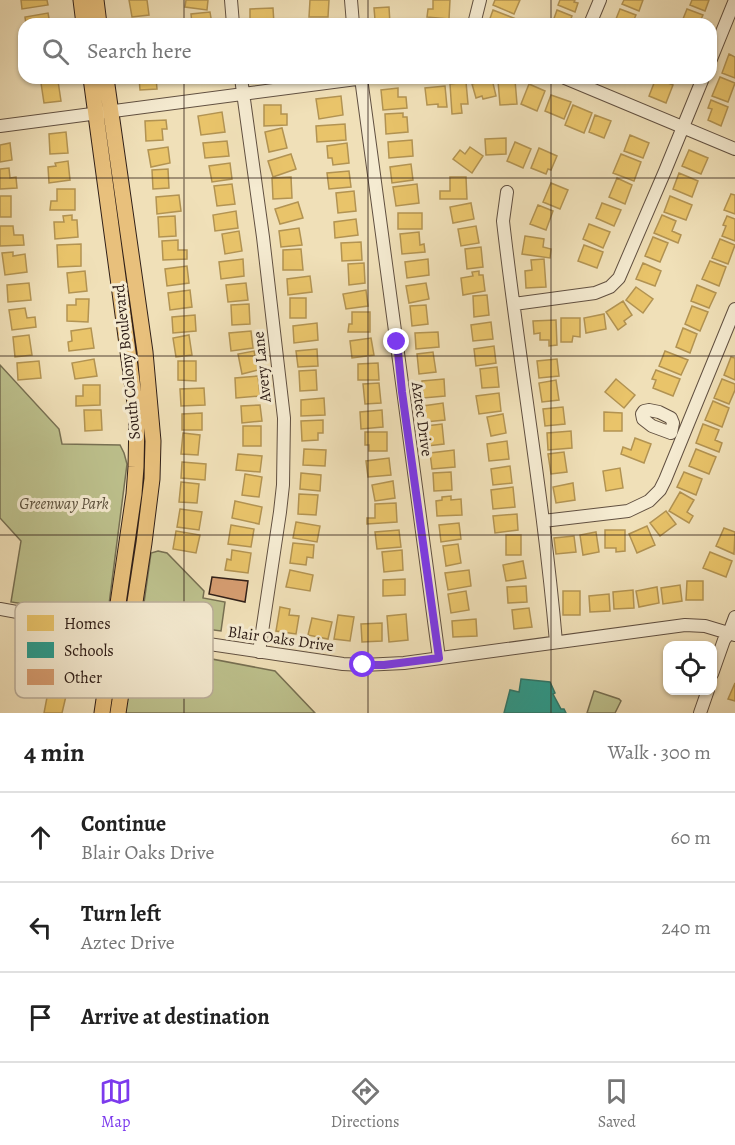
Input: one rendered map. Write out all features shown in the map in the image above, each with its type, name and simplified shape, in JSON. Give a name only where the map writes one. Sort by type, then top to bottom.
[{"type":"main road","points":[[81,0],[83,18]]},
{"type":"main road","points":[[96,0],[98,18]]},
{"type":"main road","name":"South Colony Boulevard","points":[[93,84],[117,144],[145,351],[153,441],[152,478],[144,543],[129,602]]},
{"type":"main road","name":"South Colony Boulevard","points":[[103,113],[105,84]]},
{"type":"main road","name":"South Colony Boulevard","points":[[102,713],[106,698]]},
{"type":"main road","name":"South Colony Boulevard","points":[[118,713],[119,698]]},
{"type":"street","points":[[231,0],[232,18]]},
{"type":"street","points":[[351,0],[352,18]]},
{"type":"street","points":[[476,18],[480,0]]},
{"type":"street","points":[[592,18],[600,0]]},
{"type":"street","points":[[717,44],[735,0]]},
{"type":"street","name":"Avery Lane","points":[[242,84],[284,418],[283,485],[260,652]]},
{"type":"street","points":[[0,126],[320,84]]},
{"type":"street","name":"Aztec Drive","points":[[363,84],[439,658]]},
{"type":"street","points":[[581,84],[735,149]]},
{"type":"street","points":[[514,304],[596,293],[610,287],[619,278],[701,84]]},
{"type":"street","points":[[507,192],[503,221],[543,521],[556,642]]},
{"type":"street","points":[[543,521],[628,511],[649,501],[660,490],[665,480],[677,435],[735,309]]},
{"type":"street","name":"Blair Oaks Drive","points":[[0,609],[15,612]]},
{"type":"street","points":[[717,659],[723,640],[732,634],[735,617]]},
{"type":"street","name":"Blair Oaks Drive","points":[[213,645],[343,664],[384,665],[685,625],[705,626],[732,634]]},
{"type":"street","points":[[700,713],[706,695]]},
{"type":"green space","name":"Greenway Park","points":[[0,365],[59,429],[62,444],[120,445],[124,453],[127,464],[109,602],[11,602],[21,541],[0,518]]},
{"type":"green space","points":[[158,551],[167,553],[204,591],[203,598],[225,602],[221,631],[213,630],[213,602],[144,602],[151,553]]},
{"type":"green space","points":[[213,659],[275,671],[315,713],[125,713],[127,698],[213,698]]},
{"type":"green space","points":[[594,691],[621,701],[615,713],[587,713]]},
{"type":"building: Homes","points":[[21,0],[47,0],[48,5],[22,9]]},
{"type":"building: Homes","points":[[129,0],[147,0],[149,15],[132,17]]},
{"type":"building: Homes","points":[[186,0],[208,0],[207,10],[185,7]]},
{"type":"building: Homes","points":[[310,0],[329,0],[328,17],[309,17]]},
{"type":"building: Homes","points":[[433,0],[450,0],[449,18],[427,17],[428,9],[433,9]]},
{"type":"building: Homes","points":[[495,0],[520,0],[514,14],[493,5]]},
{"type":"building: Homes","points":[[560,0],[575,0],[574,2],[578,3],[575,12],[558,5]]},
{"type":"building: Homes","points":[[624,0],[643,0],[639,11],[622,4]]},
{"type":"building: Homes","points":[[692,0],[709,0],[705,11],[690,5]]},
{"type":"building: Homes","points":[[389,7],[390,18],[375,18],[374,8]]},
{"type":"building: Homes","points":[[273,8],[274,18],[250,18],[250,9]]},
{"type":"building: Homes","points":[[620,9],[636,15],[635,18],[616,18]]},
{"type":"building: Homes","points":[[687,9],[703,15],[702,18],[683,18]]},
{"type":"building: Homes","points":[[493,10],[513,18],[490,18]]},
{"type":"building: Homes","points":[[557,10],[572,16],[571,18],[554,18]]},
{"type":"building: Homes","points":[[210,12],[211,18],[191,18],[191,14]]},
{"type":"building: Homes","points":[[48,13],[49,18],[25,18]]},
{"type":"building: Homes","points":[[729,54],[735,57],[735,78],[722,73]]},
{"type":"building: Homes","points":[[720,77],[735,83],[728,102],[712,96]]},
{"type":"building: Homes","points":[[41,84],[58,84],[61,101],[44,103]]},
{"type":"building: Homes","points":[[140,84],[157,84],[157,89],[140,90]]},
{"type":"building: Homes","points":[[450,84],[466,84],[468,104],[461,104],[462,113],[452,114]]},
{"type":"building: Homes","points":[[472,84],[493,84],[496,96],[476,98]]},
{"type":"building: Homes","points":[[498,84],[515,84],[517,104],[500,105]]},
{"type":"building: Homes","points":[[529,84],[545,91],[537,111],[521,104]]},
{"type":"building: Homes","points":[[654,84],[673,85],[666,103],[649,96]]},
{"type":"building: Homes","points":[[445,86],[447,107],[438,107],[438,104],[427,105],[425,88]]},
{"type":"building: Homes","points":[[398,88],[398,97],[406,97],[407,108],[383,110],[381,90]]},
{"type":"building: Homes","points":[[551,95],[571,102],[564,119],[545,111]]},
{"type":"building: Homes","points":[[341,96],[343,115],[319,119],[316,99]]},
{"type":"building: Homes","points":[[711,100],[728,107],[721,126],[708,120],[712,109],[708,108]]},
{"type":"building: Homes","points":[[264,105],[281,105],[281,114],[287,114],[287,125],[264,126]]},
{"type":"building: Homes","points":[[573,105],[592,113],[584,133],[565,125]]},
{"type":"building: Homes","points":[[222,112],[225,132],[201,135],[198,116]]},
{"type":"building: Homes","points":[[403,113],[403,117],[407,117],[408,132],[386,134],[385,114]]},
{"type":"building: Homes","points":[[595,115],[611,121],[604,138],[589,132]]},
{"type":"building: Homes","points":[[166,120],[167,129],[162,129],[163,140],[146,141],[145,121]]},
{"type":"building: Homes","points":[[345,124],[346,140],[317,142],[316,126]]},
{"type":"building: Homes","points":[[282,128],[287,148],[269,152],[265,132]]},
{"type":"building: Homes","points":[[66,132],[68,153],[50,154],[49,134]]},
{"type":"building: Homes","points":[[630,135],[649,143],[643,158],[624,151]]},
{"type":"building: Homes","points":[[506,138],[506,154],[486,155],[485,139]]},
{"type":"building: Homes","points":[[412,140],[413,156],[389,158],[388,142]]},
{"type":"building: Homes","points":[[227,141],[229,156],[205,158],[203,143]]},
{"type":"building: Homes","points":[[515,142],[531,149],[523,168],[507,161]]},
{"type":"building: Homes","points":[[10,143],[12,160],[0,162],[0,145]]},
{"type":"building: Homes","points":[[347,143],[349,163],[333,165],[332,158],[328,158],[327,146]]},
{"type":"building: Homes","points":[[168,147],[170,163],[151,167],[148,150]]},
{"type":"building: Homes","points":[[470,147],[483,156],[472,173],[453,159],[460,150],[465,154]]},
{"type":"building: Homes","points":[[539,148],[557,156],[551,170],[548,169],[546,174],[531,168]]},
{"type":"building: Homes","points":[[689,150],[708,158],[701,174],[682,166]]},
{"type":"building: Homes","points":[[291,154],[296,169],[273,177],[268,161]]},
{"type":"building: Homes","points":[[621,154],[641,162],[634,181],[613,173]]},
{"type":"building: Homes","points":[[68,161],[70,180],[49,183],[48,167],[56,166],[55,163]]},
{"type":"building: Homes","points":[[230,163],[232,179],[212,182],[209,166]]},
{"type":"building: Homes","points":[[411,164],[413,180],[392,183],[390,167]]},
{"type":"building: Homes","points":[[9,168],[10,178],[16,177],[17,188],[0,189],[0,169]]},
{"type":"building: Homes","points":[[168,169],[169,188],[153,189],[152,170]]},
{"type":"building: Homes","points":[[349,171],[351,187],[329,189],[327,173]]},
{"type":"building: Homes","points":[[679,173],[698,181],[692,197],[673,189]]},
{"type":"building: Homes","points":[[291,177],[292,198],[273,199],[272,178]]},
{"type":"building: Homes","points":[[450,177],[466,177],[467,199],[440,199],[440,191],[450,191]]},
{"type":"building: Homes","points":[[617,178],[632,185],[625,204],[609,197]]},
{"type":"building: Homes","points":[[551,183],[568,190],[560,209],[543,202]]},
{"type":"building: Homes","points":[[232,184],[235,204],[217,206],[214,186]]},
{"type":"building: Homes","points":[[417,184],[419,203],[396,206],[393,187]]},
{"type":"building: Homes","points":[[57,189],[75,189],[75,210],[50,210],[51,201],[57,201]]},
{"type":"building: Homes","points":[[354,191],[356,211],[338,213],[336,193]]},
{"type":"building: Homes","points":[[731,194],[735,195],[735,214],[724,210]]},
{"type":"building: Homes","points":[[179,195],[181,211],[157,214],[156,197]]},
{"type":"building: Homes","points":[[0,196],[11,196],[11,217],[0,217]]},
{"type":"building: Homes","points":[[670,196],[692,205],[686,220],[664,212]]},
{"type":"building: Homes","points":[[298,202],[303,218],[280,224],[275,209]]},
{"type":"building: Homes","points":[[471,203],[474,219],[453,223],[450,207]]},
{"type":"building: Homes","points":[[602,203],[621,210],[614,226],[596,218]]},
{"type":"building: Homes","points":[[538,205],[553,211],[546,230],[530,224]]},
{"type":"building: Homes","points":[[236,211],[238,228],[215,231],[213,215]]},
{"type":"building: Homes","points":[[398,213],[422,213],[422,229],[398,229]]},
{"type":"building: Homes","points":[[72,215],[72,220],[77,220],[78,237],[55,239],[54,222],[64,222],[63,216]]},
{"type":"building: Homes","points":[[662,215],[676,221],[672,231],[681,235],[678,243],[654,233]]},
{"type":"building: Homes","points":[[175,216],[176,236],[159,237],[158,217]]},
{"type":"building: Homes","points":[[727,216],[735,219],[735,241],[722,236]]},
{"type":"building: Homes","points":[[356,219],[358,235],[335,238],[334,222]]},
{"type":"building: Homes","points":[[589,224],[610,232],[603,248],[583,239]]},
{"type":"building: Homes","points":[[0,226],[13,226],[14,235],[23,235],[24,245],[0,246]]},
{"type":"building: Homes","points":[[476,226],[479,243],[461,246],[458,229]]},
{"type":"building: Homes","points":[[299,228],[302,245],[281,247],[279,231]]},
{"type":"building: Homes","points":[[239,231],[242,251],[225,254],[222,234]]},
{"type":"building: Homes","points":[[419,232],[420,245],[424,244],[425,252],[402,254],[400,234]]},
{"type":"building: Homes","points":[[525,236],[544,239],[543,247],[551,249],[550,258],[522,254]]},
{"type":"building: Homes","points":[[653,237],[668,243],[660,262],[645,256]]},
{"type":"building: Homes","points":[[720,239],[735,245],[728,264],[712,258]]},
{"type":"building: Homes","points":[[178,240],[178,250],[187,250],[187,259],[163,260],[162,241]]},
{"type":"building: Homes","points":[[361,242],[362,260],[342,261],[341,243]]},
{"type":"building: Homes","points":[[81,244],[81,266],[58,267],[57,245]]},
{"type":"building: Homes","points":[[584,245],[603,252],[597,268],[578,261]]},
{"type":"building: Homes","points":[[481,247],[483,267],[467,269],[465,249]]},
{"type":"building: Homes","points":[[301,249],[303,270],[283,270],[283,250]]},
{"type":"building: Homes","points":[[13,252],[13,256],[25,254],[27,272],[5,275],[2,253]]},
{"type":"building: Homes","points":[[243,259],[244,276],[221,279],[219,262]]},
{"type":"building: Homes","points":[[428,259],[429,275],[407,278],[405,262]]},
{"type":"building: Homes","points":[[544,259],[546,287],[526,288],[525,271],[532,270],[531,260]]},
{"type":"building: Homes","points":[[710,261],[726,267],[719,286],[702,279]]},
{"type":"building: Homes","points":[[364,263],[365,283],[349,285],[348,264]]},
{"type":"building: Homes","points":[[643,263],[661,271],[655,286],[636,279]]},
{"type":"building: Homes","points":[[187,266],[189,283],[167,286],[165,269]]},
{"type":"building: Homes","points":[[85,271],[87,291],[69,293],[67,273]]},
{"type":"building: Homes","points":[[479,271],[479,275],[483,275],[485,291],[463,295],[461,278],[473,276],[472,272]]},
{"type":"building: Homes","points":[[310,276],[312,292],[288,295],[287,279]]},
{"type":"building: Homes","points":[[29,283],[31,300],[8,302],[7,285]]},
{"type":"building: Homes","points":[[246,283],[248,300],[228,302],[226,285]]},
{"type":"building: Homes","points":[[426,283],[429,299],[409,303],[406,286]]},
{"type":"building: Homes","points":[[697,285],[716,293],[709,308],[691,301]]},
{"type":"building: Homes","points":[[636,287],[653,299],[643,313],[626,300]]},
{"type":"building: Homes","points":[[190,290],[192,307],[170,310],[168,293]]},
{"type":"building: Homes","points":[[366,290],[368,306],[346,309],[343,294]]},
{"type":"building: Homes","points":[[487,295],[489,315],[474,317],[473,296]]},
{"type":"building: Homes","points":[[290,298],[306,298],[306,318],[290,318]]},
{"type":"building: Homes","points":[[76,299],[89,299],[88,322],[67,321],[67,305],[76,305]]},
{"type":"building: Homes","points":[[623,301],[632,315],[618,330],[606,312]]},
{"type":"building: Homes","points":[[249,304],[250,324],[232,325],[231,305]]},
{"type":"building: Homes","points":[[426,305],[428,324],[412,326],[410,306]]},
{"type":"building: Homes","points":[[692,306],[708,312],[700,331],[685,324]]},
{"type":"building: Homes","points":[[25,308],[27,318],[35,317],[36,327],[12,330],[9,310]]},
{"type":"building: Homes","points":[[352,312],[370,312],[370,332],[348,332],[349,324],[352,324]]},
{"type":"building: Homes","points":[[604,314],[606,329],[586,333],[584,318]]},
{"type":"building: Homes","points":[[195,315],[196,331],[173,333],[172,317]]},
{"type":"building: Homes","points":[[561,318],[580,318],[580,337],[573,336],[572,342],[561,342]]},
{"type":"building: Homes","points":[[556,320],[557,345],[549,346],[549,340],[540,340],[540,333],[534,334],[533,321]]},
{"type":"building: Homes","points":[[491,322],[493,339],[473,341],[471,325]]},
{"type":"building: Homes","points":[[317,323],[318,340],[294,343],[293,326]]},
{"type":"building: Homes","points":[[91,328],[94,348],[69,351],[68,342],[72,341],[71,331]]},
{"type":"building: Homes","points":[[683,328],[697,334],[690,353],[676,347]]},
{"type":"building: Homes","points":[[251,331],[253,348],[231,351],[229,333]]},
{"type":"building: Homes","points":[[438,332],[439,347],[416,349],[415,333]]},
{"type":"building: Homes","points":[[29,335],[32,355],[15,357],[13,337]]},
{"type":"building: Homes","points":[[189,335],[192,355],[176,357],[173,338]]},
{"type":"building: Homes","points":[[371,338],[374,355],[352,358],[350,341]]},
{"type":"building: Homes","points":[[494,346],[496,363],[476,366],[474,349]]},
{"type":"building: Homes","points":[[317,349],[318,366],[298,367],[296,351]]},
{"type":"building: Homes","points":[[254,351],[258,370],[242,374],[238,354]]},
{"type":"building: Homes","points":[[665,351],[688,360],[681,375],[659,366]]},
{"type":"building: Homes","points":[[433,352],[436,372],[419,374],[417,354]]},
{"type":"building: Homes","points":[[731,357],[735,358],[735,380],[724,375]]},
{"type":"building: Homes","points":[[94,359],[97,376],[75,379],[72,363]]},
{"type":"building: Homes","points":[[557,359],[559,376],[539,378],[537,361]]},
{"type":"building: Homes","points":[[39,361],[41,378],[18,380],[17,363]]},
{"type":"building: Homes","points":[[178,361],[196,361],[196,381],[178,380]]},
{"type":"building: Homes","points":[[378,363],[379,380],[358,380],[358,364]]},
{"type":"building: Homes","points":[[497,367],[499,387],[482,388],[480,369]]},
{"type":"building: Homes","points":[[316,370],[317,390],[300,391],[299,371]]},
{"type":"building: Homes","points":[[656,370],[680,379],[673,396],[653,388],[656,380],[652,379]]},
{"type":"building: Homes","points":[[258,376],[260,396],[236,398],[235,378]]},
{"type":"building: Homes","points":[[444,379],[445,396],[423,398],[422,381]]},
{"type":"building: Homes","points":[[616,379],[635,395],[624,408],[605,392]]},
{"type":"building: Homes","points":[[722,379],[735,384],[729,404],[714,398]]},
{"type":"building: Homes","points":[[556,380],[559,400],[542,402],[539,383]]},
{"type":"building: Homes","points":[[379,383],[381,403],[365,404],[363,384]]},
{"type":"building: Homes","points":[[83,385],[100,385],[100,405],[76,406],[76,396],[83,396]]},
{"type":"building: Homes","points":[[204,388],[205,405],[181,406],[180,389]]},
{"type":"building: Homes","points":[[499,393],[501,411],[479,414],[476,396]]},
{"type":"building: Homes","points":[[324,398],[325,415],[301,416],[301,400]]},
{"type":"building: Homes","points":[[713,401],[729,408],[722,427],[705,420]]},
{"type":"building: Homes","points":[[443,403],[445,420],[425,422],[423,406]]},
{"type":"building: Homes","points":[[260,405],[262,421],[242,423],[241,406]]},
{"type":"building: Homes","points":[[563,407],[565,424],[545,426],[543,409]]},
{"type":"building: Homes","points":[[84,410],[101,410],[102,430],[85,431]]},
{"type":"building: Homes","points":[[382,410],[383,427],[361,429],[360,412]]},
{"type":"building: Homes","points":[[604,412],[622,413],[622,431],[604,431]]},
{"type":"building: Homes","points":[[202,413],[202,430],[182,430],[182,414]]},
{"type":"building: Homes","points":[[503,414],[506,433],[491,436],[487,417]]},
{"type":"building: Homes","points":[[323,420],[323,433],[318,433],[318,440],[302,441],[301,421]]},
{"type":"building: Homes","points":[[442,424],[444,444],[427,446],[426,426]]},
{"type":"building: Homes","points":[[703,424],[719,430],[715,440],[722,443],[719,452],[696,443]]},
{"type":"building: Homes","points":[[243,426],[261,426],[261,446],[243,446]]},
{"type":"building: Homes","points":[[571,431],[572,448],[548,450],[547,433]]},
{"type":"building: Homes","points":[[365,432],[387,432],[387,451],[369,451],[369,445],[365,445]]},
{"type":"building: Homes","points":[[183,433],[200,435],[198,455],[181,454]]},
{"type":"building: Homes","points":[[635,438],[651,444],[644,463],[621,454],[623,447],[631,450]]},
{"type":"building: Homes","points":[[507,441],[509,459],[489,461],[487,444]]},
{"type":"building: Homes","points":[[304,449],[326,450],[325,466],[303,465]]},
{"type":"building: Homes","points":[[696,449],[716,457],[709,474],[689,466]]},
{"type":"building: Homes","points":[[454,450],[455,467],[432,469],[430,453]]},
{"type":"building: Homes","points":[[564,452],[567,472],[551,474],[548,454]]},
{"type":"building: Homes","points":[[238,454],[262,456],[260,472],[236,470]]},
{"type":"building: Homes","points":[[389,458],[391,475],[368,477],[366,461]]},
{"type":"building: Homes","points":[[182,462],[206,464],[205,480],[181,478]]},
{"type":"building: Homes","points":[[510,466],[512,483],[493,485],[491,469]]},
{"type":"building: Homes","points":[[620,468],[623,488],[606,491],[603,471]]},
{"type":"building: Homes","points":[[451,472],[452,490],[434,491],[433,473]]},
{"type":"building: Homes","points":[[684,472],[702,479],[696,495],[677,487]]},
{"type":"building: Homes","points":[[301,473],[321,475],[320,491],[300,489]]},
{"type":"building: Homes","points":[[245,474],[262,477],[259,497],[242,495]]},
{"type":"building: Homes","points":[[393,481],[395,498],[375,501],[372,485]]},
{"type":"building: Homes","points":[[181,482],[199,484],[197,503],[179,502]]},
{"type":"building: Homes","points":[[573,483],[575,500],[556,503],[553,487]]},
{"type":"building: Homes","points":[[513,487],[515,507],[493,509],[491,490]]},
{"type":"building: Homes","points":[[680,492],[694,500],[687,512],[693,516],[689,523],[669,511]]},
{"type":"building: Homes","points":[[299,494],[318,495],[316,515],[298,514]]},
{"type":"building: Homes","points":[[451,496],[451,500],[461,499],[462,515],[437,516],[436,501],[442,500],[442,497]]},
{"type":"building: Homes","points":[[235,501],[262,507],[259,524],[232,518]]},
{"type":"building: Homes","points":[[396,503],[397,522],[367,524],[367,518],[375,518],[375,504]]},
{"type":"building: Homes","points":[[180,509],[202,512],[199,530],[177,527]]},
{"type":"building: Homes","points":[[666,511],[676,524],[660,536],[650,523]]},
{"type":"building: Homes","points":[[517,514],[518,530],[495,533],[493,516]]},
{"type":"building: Homes","points":[[296,522],[320,526],[317,542],[293,538]]},
{"type":"building: Homes","points":[[459,523],[461,539],[441,542],[439,525]]},
{"type":"building: Homes","points":[[231,525],[254,529],[251,547],[228,544]]},
{"type":"building: Homes","points":[[647,526],[655,545],[637,553],[629,534]]},
{"type":"building: Homes","points":[[724,528],[735,532],[734,554],[716,546]]},
{"type":"building: Homes","points":[[399,530],[401,547],[377,549],[375,532]]},
{"type":"building: Homes","points":[[605,530],[625,530],[625,551],[616,552],[616,548],[605,548]]},
{"type":"building: Homes","points":[[176,531],[200,535],[196,553],[173,549]]},
{"type":"building: Homes","points":[[596,532],[599,552],[583,555],[580,535]]},
{"type":"building: Homes","points":[[506,535],[521,535],[521,555],[506,555]]},
{"type":"building: Homes","points":[[574,536],[576,552],[556,554],[554,538]]},
{"type":"building: Homes","points":[[293,543],[314,545],[313,558],[307,557],[306,565],[290,563]]},
{"type":"building: Homes","points":[[458,544],[461,563],[446,566],[443,546]]},
{"type":"building: Homes","points":[[232,550],[251,553],[248,573],[225,570],[227,559],[231,560]]},
{"type":"building: Homes","points":[[402,550],[403,570],[384,572],[382,552]]},
{"type":"building: Homes","points":[[710,552],[732,561],[726,577],[703,568]]},
{"type":"building: Homes","points":[[523,561],[526,578],[506,581],[503,565]]},
{"type":"building: Homes","points":[[290,570],[313,575],[310,591],[286,587]]},
{"type":"building: Homes","points":[[469,570],[471,586],[448,590],[445,573]]},
{"type":"building: Homes","points":[[405,579],[405,595],[383,596],[383,580]]},
{"type":"building: Homes","points":[[687,581],[703,581],[703,600],[686,600]]},
{"type":"building: Homes","points":[[680,585],[682,601],[663,604],[661,588]]},
{"type":"building: Homes","points":[[526,586],[527,602],[508,603],[507,587]]},
{"type":"building: Homes","points":[[657,587],[659,603],[639,607],[636,591]]},
{"type":"building: Homes","points":[[633,590],[634,608],[614,609],[613,592]]},
{"type":"building: Homes","points":[[466,591],[469,610],[451,613],[448,594]]},
{"type":"building: Homes","points":[[563,591],[580,591],[580,615],[563,615]]},
{"type":"building: Homes","points":[[609,594],[610,611],[590,612],[589,596]]},
{"type":"building: Homes","points":[[280,607],[290,609],[289,615],[299,616],[296,634],[276,631]]},
{"type":"building: Homes","points":[[529,608],[532,627],[514,629],[512,610]]},
{"type":"building: Homes","points":[[406,614],[408,640],[389,642],[387,616]]},
{"type":"building: Homes","points":[[338,615],[354,617],[350,641],[334,639]]},
{"type":"building: Homes","points":[[312,618],[332,622],[328,639],[308,635]]},
{"type":"building: Homes","points":[[476,619],[477,636],[453,637],[452,621]]},
{"type":"building: Homes","points":[[382,623],[382,641],[362,642],[361,624]]},
{"type":"building: Homes","points":[[735,683],[735,701],[728,699]]},
{"type":"building: Homes","points":[[47,698],[66,698],[62,713],[44,713]]},
{"type":"building: Schools","points":[[521,679],[550,682],[555,693],[553,694],[561,709],[564,709],[566,713],[504,713],[510,690],[519,692]]},
{"type":"building: Other","points":[[212,577],[248,581],[245,602],[209,594]]},
{"type":"route","points":[[363,665],[384,665],[439,658],[397,342]]}]
